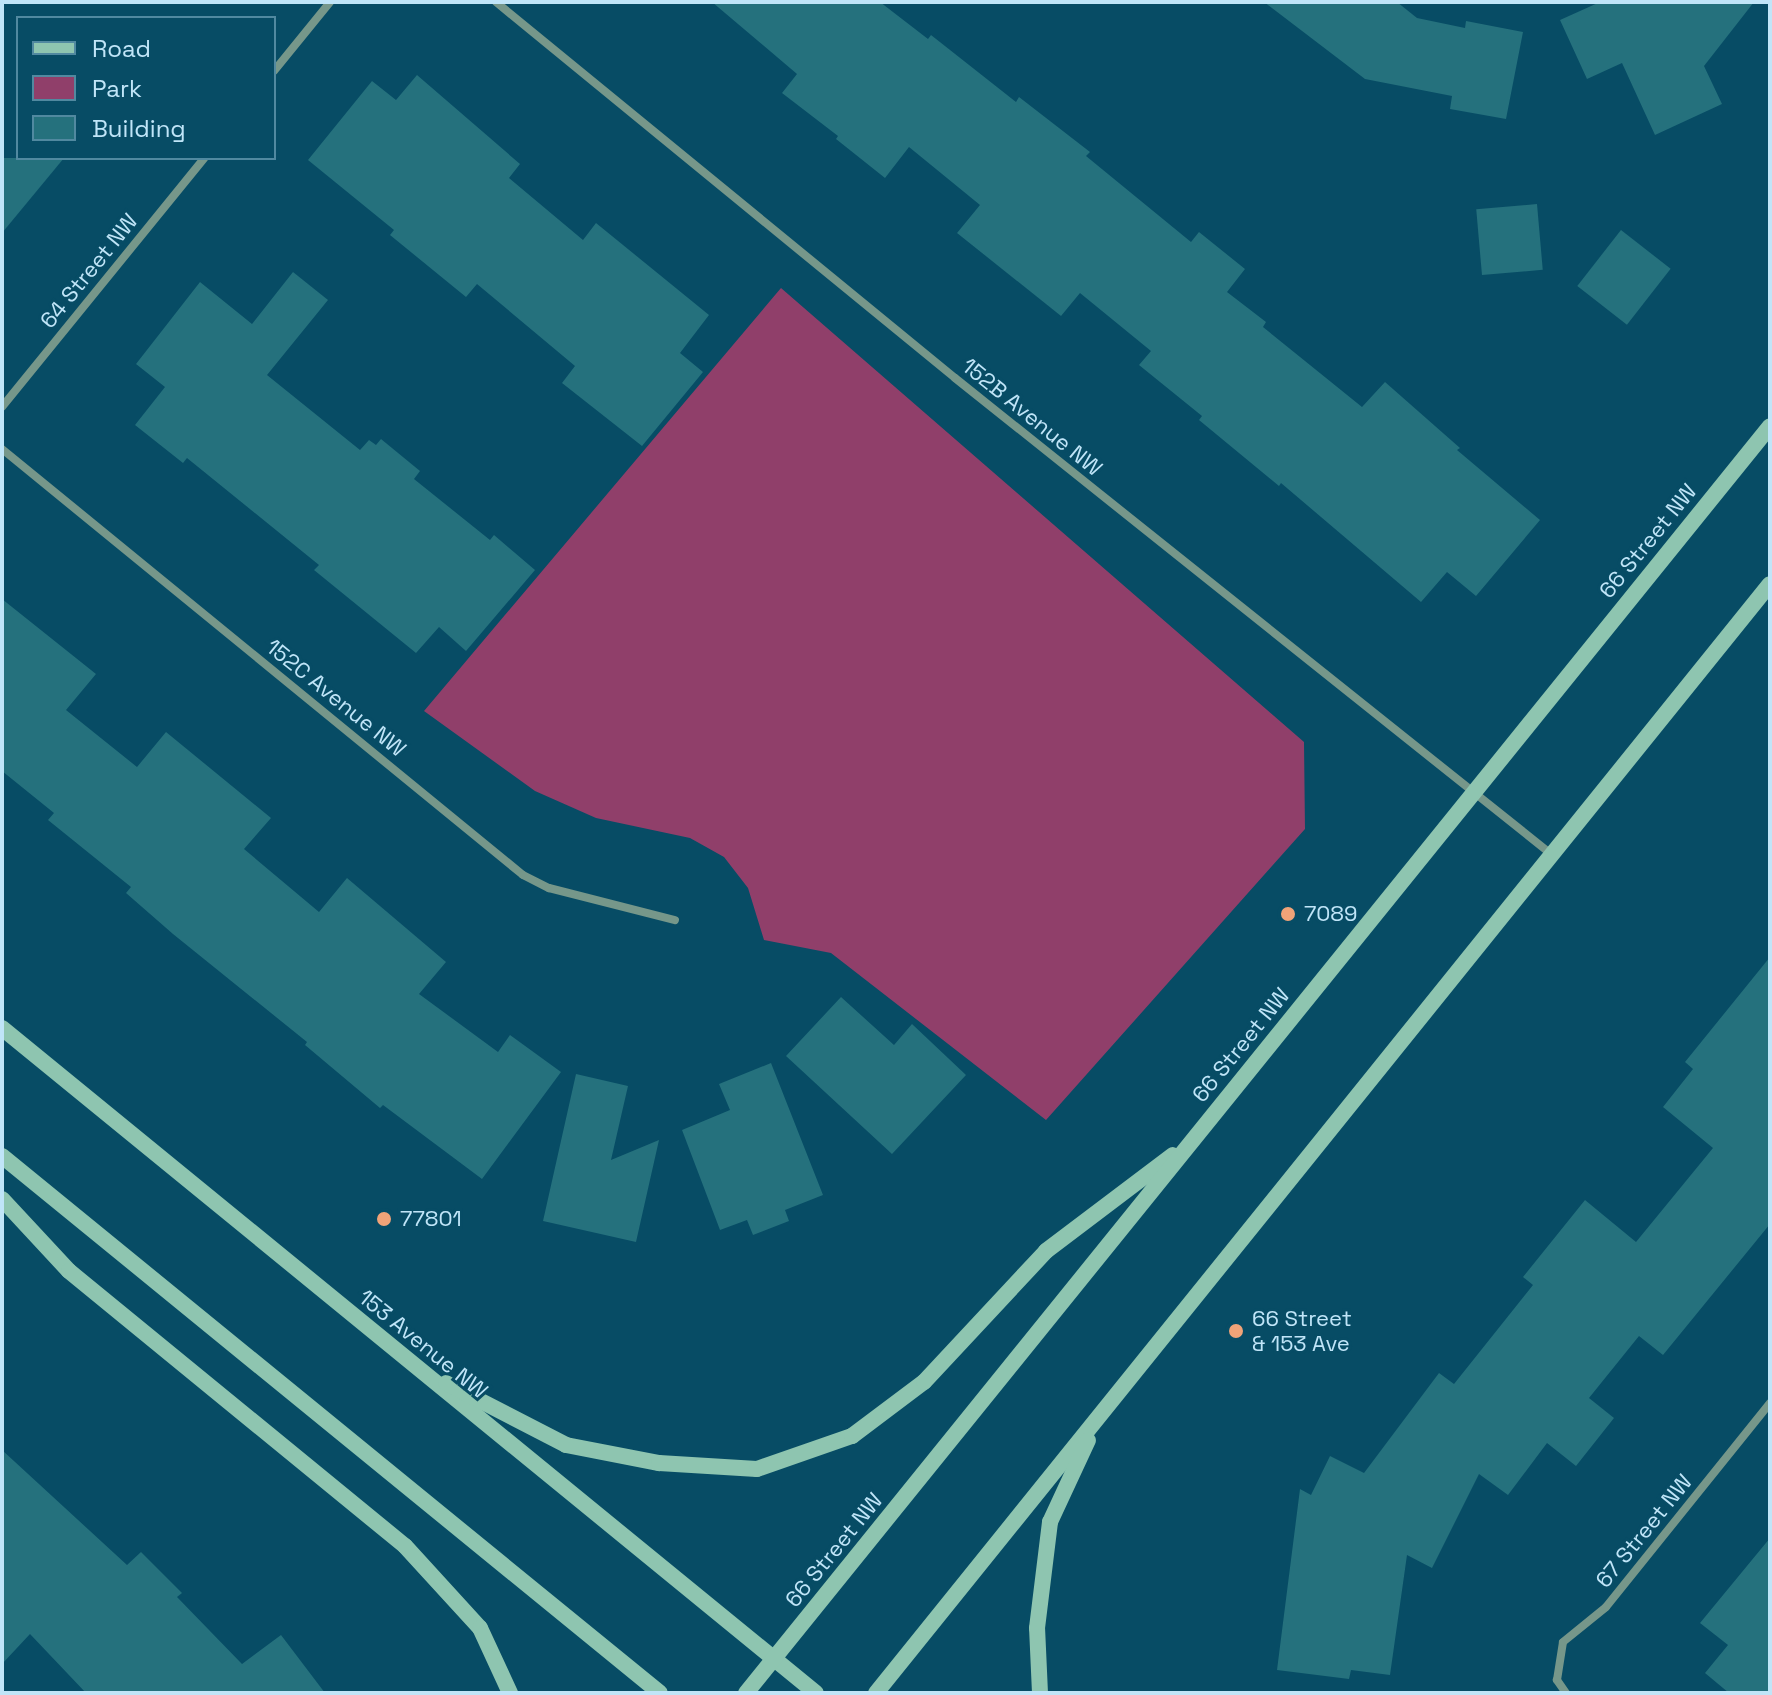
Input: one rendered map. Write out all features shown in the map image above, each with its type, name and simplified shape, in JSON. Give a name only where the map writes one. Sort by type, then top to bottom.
[{"type":"main road","name":"66 Street NW","points":[[746,1693],[1770,426]]},
{"type":"main road","points":[[876,1693],[1770,584]]},
{"type":"main road","name":"153 Avenue NW","points":[[2,1028],[816,1693]]},
{"type":"main road","points":[[414,1366],[566,1445],[659,1463],[757,1469],[852,1436],[924,1382],[1046,1251],[1193,1139]]},
{"type":"main road","points":[[2,1156],[660,1693]]},
{"type":"main road","points":[[2,1199],[69,1271],[405,1546],[480,1628],[510,1693]]},
{"type":"main road","points":[[1040,1693],[1037,1628],[1050,1522],[1100,1415]]},
{"type":"street","points":[[276,69],[330,2]]},
{"type":"street","name":"152B Avenue NW","points":[[496,2],[955,378],[1551,854]]},
{"type":"street","name":"64 Street NW","points":[[2,407],[202,160]]},
{"type":"street","name":"152C Avenue NW","points":[[2,449],[523,875],[549,888],[675,920]]},
{"type":"street","name":"67 Street NW","points":[[1566,1693],[1557,1680],[1563,1642],[1606,1607],[1770,1403]]},
{"type":"green space","points":[[781,288],[1304,742],[1305,829],[1046,1120],[831,953],[764,940],[748,888],[724,857],[690,838],[596,818],[535,791],[424,711]]},
{"type":"building","points":[[712,2],[880,2],[928,39],[931,35],[1016,102],[1019,97],[1090,152],[1086,156],[1191,242],[1199,232],[1245,269],[1227,292],[1266,322],[1263,327],[1362,407],[1385,382],[1460,448],[1457,450],[1540,520],[1476,596],[1447,572],[1421,602],[1281,483],[1279,486],[1199,420],[1202,416],[1139,365],[1151,351],[1080,293],[1061,316],[957,233],[980,205],[909,147],[885,178],[836,139],[838,136],[782,93],[797,74]]},
{"type":"building","points":[[1264,2],[1397,2],[1417,18],[1465,28],[1466,21],[1523,32],[1506,119],[1450,109],[1452,96],[1365,79]]},
{"type":"building","points":[[1600,2],[1754,2],[1704,66],[1722,104],[1655,135],[1622,63],[1587,79],[1560,20]]},
{"type":"building","points":[[417,75],[520,164],[509,178],[583,240],[596,223],[709,315],[680,353],[703,372],[642,446],[562,383],[575,366],[477,284],[466,297],[390,235],[394,230],[308,160],[372,81],[396,100]]},
{"type":"building","points":[[2,158],[62,160],[2,233]]},
{"type":"building","points":[[1537,204],[1543,270],[1482,275],[1476,209]]},
{"type":"building","points":[[1621,230],[1671,269],[1627,325],[1577,286]]},
{"type":"building","points":[[293,272],[328,300],[267,375],[360,450],[369,440],[376,445],[381,439],[420,471],[414,479],[490,540],[494,535],[535,570],[466,651],[439,627],[416,653],[314,570],[319,565],[187,458],[183,463],[135,425],[165,387],[136,364],[200,282],[252,324]]},
{"type":"building","points":[[2,599],[96,674],[66,710],[137,767],[166,732],[271,818],[244,849],[319,912],[347,878],[446,962],[419,994],[498,1052],[510,1035],[561,1072],[482,1179],[383,1105],[380,1108],[305,1045],[307,1042],[173,934],[126,893],[131,887],[48,820],[54,813],[2,771]]},
{"type":"building","points":[[1770,957],[1770,1224],[1663,1355],[1639,1336],[1589,1398],[1614,1418],[1576,1466],[1547,1443],[1508,1495],[1479,1474],[1432,1568],[1407,1555],[1390,1675],[1351,1670],[1349,1679],[1277,1670],[1300,1489],[1311,1495],[1330,1456],[1364,1473],[1439,1373],[1454,1384],[1533,1285],[1523,1277],[1585,1200],[1636,1242],[1713,1148],[1663,1107],[1693,1069],[1685,1062]]},
{"type":"building","points":[[841,997],[894,1045],[912,1024],[966,1075],[892,1154],[786,1056]]},
{"type":"building","points":[[771,1063],[823,1195],[785,1210],[789,1221],[753,1235],[747,1220],[720,1230],[682,1130],[730,1110],[719,1084]]},
{"type":"building","points":[[576,1074],[628,1086],[611,1160],[659,1140],[636,1242],[543,1221]]},
{"type":"building","points":[[2,1450],[127,1565],[141,1552],[182,1593],[177,1597],[242,1664],[281,1635],[325,1693],[86,1693],[30,1634],[2,1664]]},
{"type":"building","points":[[1770,1538],[1770,1693],[1729,1693],[1705,1673],[1728,1645],[1700,1623]]},
{"type":"place","name":"7089","points":[[1288,914]]},
{"type":"place","name":"77801","points":[[384,1219]]},
{"type":"place","name":"66 Street & 153 Ave","points":[[1236,1331]]}]
